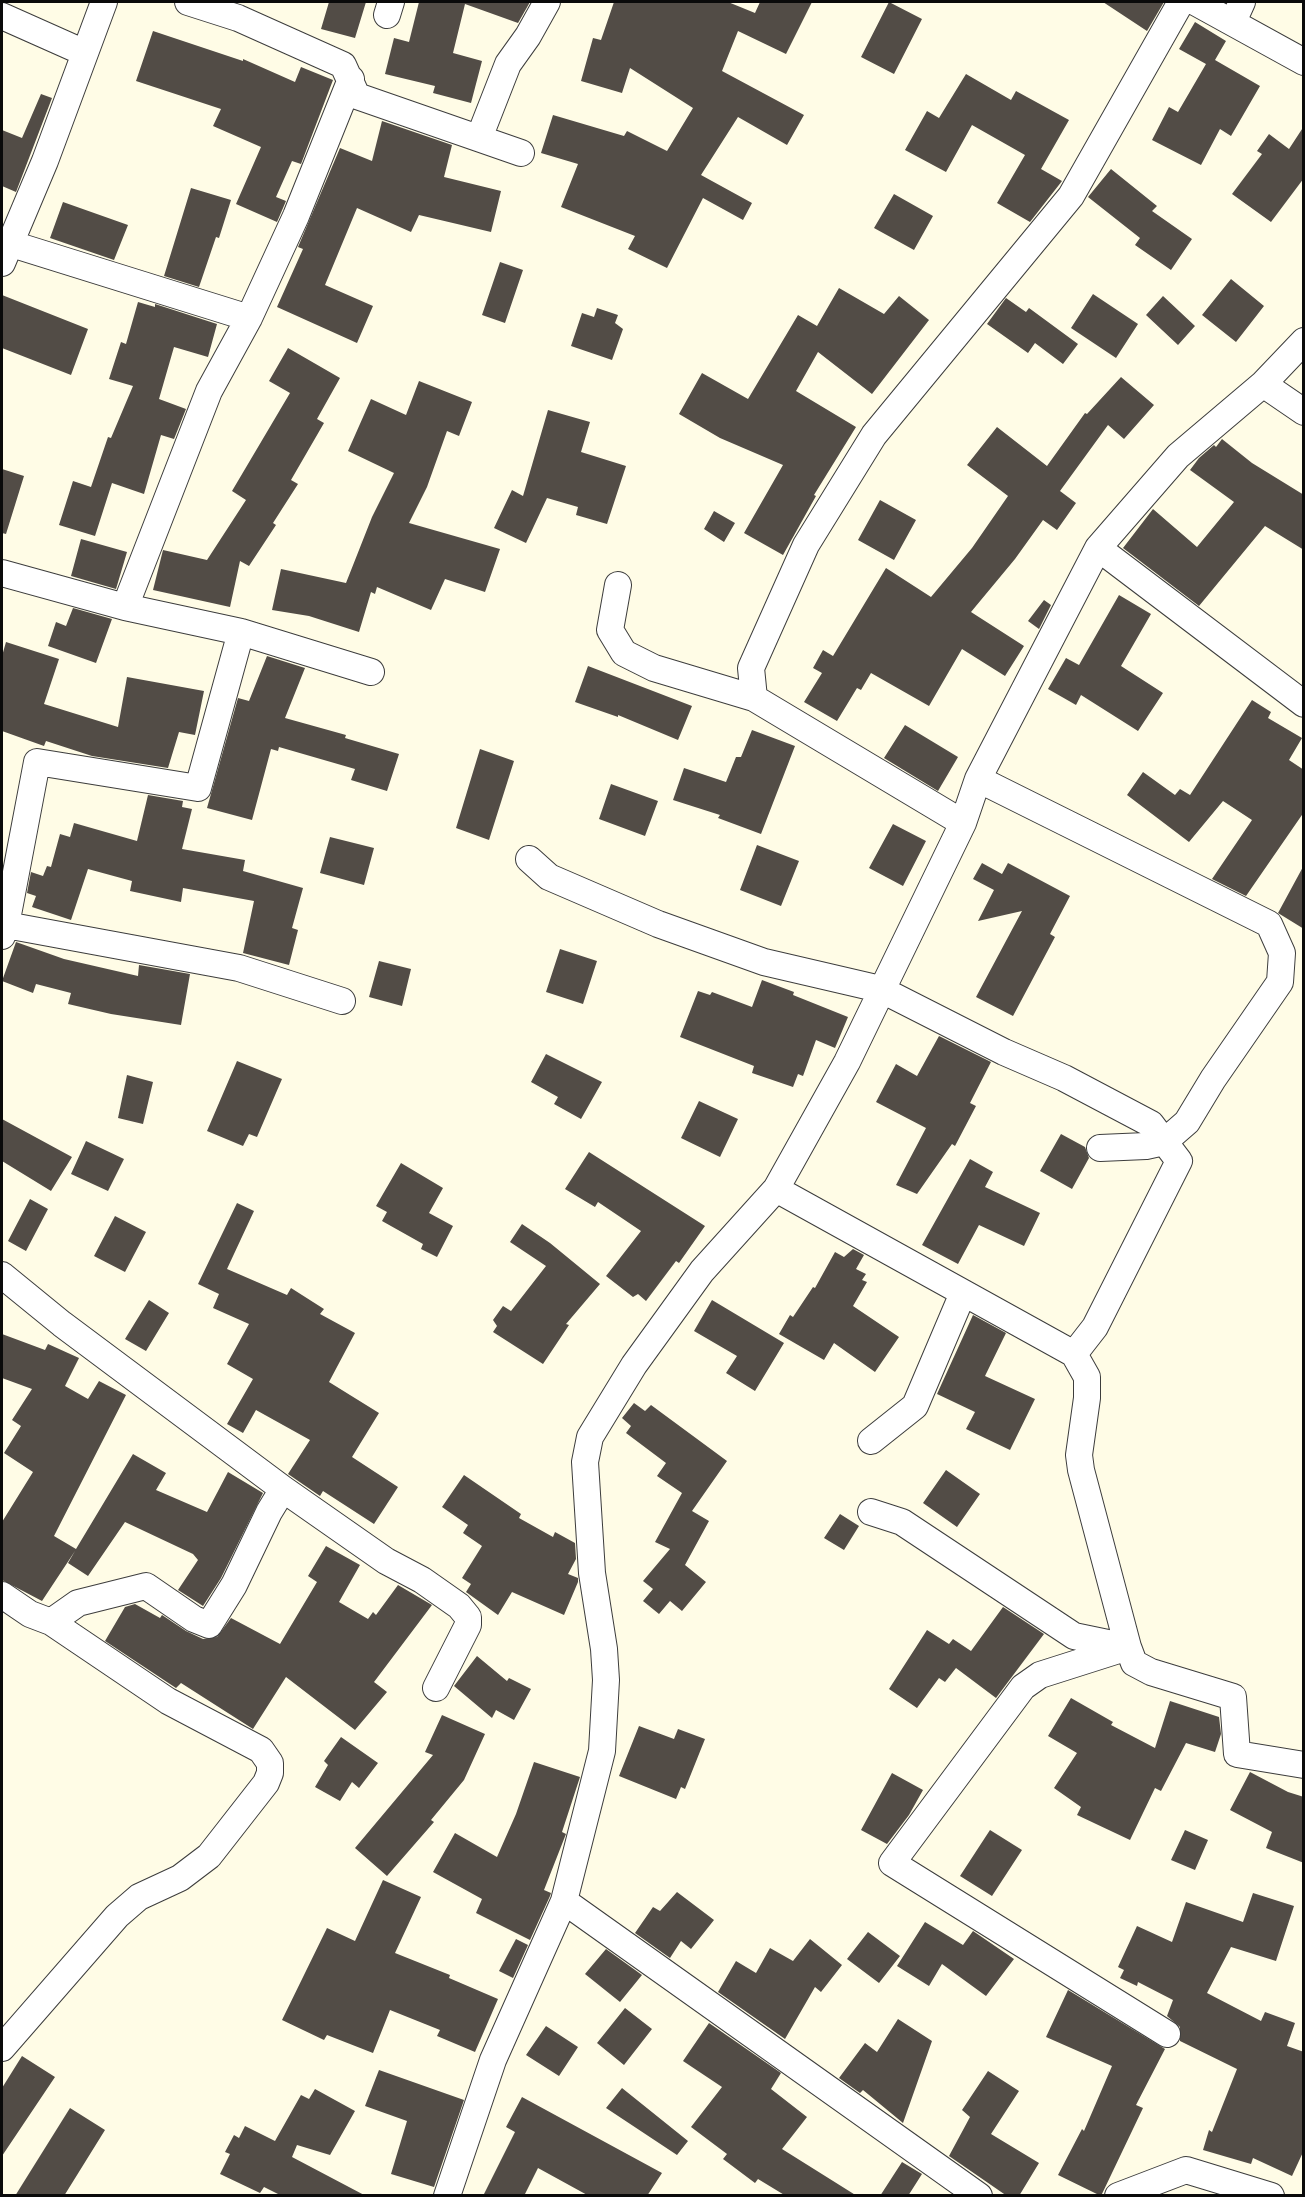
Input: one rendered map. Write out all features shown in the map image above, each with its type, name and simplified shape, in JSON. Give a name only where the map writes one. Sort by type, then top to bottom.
[{"type":"street","points":[[104,2],[4,250],[249,318]]},
{"type":"street","points":[[188,2],[238,18],[343,65],[357,96],[521,153]]},
{"type":"street","points":[[479,138],[508,64],[528,36],[547,2]]},
{"type":"street","points":[[754,698],[751,668],[806,544],[874,435],[1071,196],[1181,2]]},
{"type":"street","points":[[1195,2],[1237,12],[1304,62]]},
{"type":"street","points":[[2,16],[84,53]]},
{"type":"street","points":[[125,607],[209,391],[249,318],[296,216],[351,79]]},
{"type":"street","points":[[447,2196],[493,2060],[564,1901],[602,1751],[606,1680],[604,1649],[592,1573],[585,1462],[590,1437],[634,1365],[702,1271],[776,1189],[847,1062],[880,989],[963,823],[978,779],[1098,548],[1178,456],[1263,384],[1304,342]]},
{"type":"street","points":[[1263,384],[1304,412]]},
{"type":"street","points":[[1098,548],[1304,704]]},
{"type":"street","points":[[2,573],[125,607],[241,632],[371,672]]},
{"type":"street","points":[[618,585],[610,630],[624,653],[654,668],[754,698],[963,823]]},
{"type":"street","points":[[241,632],[198,788],[37,762],[4,931],[239,968],[342,1001]]},
{"type":"street","points":[[978,779],[1269,924],[1282,954],[1280,982],[1213,1079],[1187,1122],[1164,1142],[1146,1146],[1100,1148]]},
{"type":"street","points":[[529,859],[549,878],[658,924],[764,962],[880,989],[1004,1052],[1064,1078],[1151,1124],[1179,1161],[1095,1327],[1074,1354]]},
{"type":"street","points":[[776,1189],[1074,1354],[1087,1377],[1087,1398],[1079,1455],[1081,1470],[1134,1663],[1151,1671],[1233,1697],[1237,1754],[1304,1765]]},
{"type":"street","points":[[2,1275],[62,1324],[283,1489],[386,1561],[459,1606],[468,1617],[468,1625],[436,1688]]},
{"type":"street","points":[[871,1441],[915,1406],[963,1293]]},
{"type":"street","points":[[51,1622],[78,1603],[146,1586],[195,1619],[209,1625],[234,1584],[269,1512],[283,1489]]},
{"type":"street","points":[[871,1512],[902,1522],[1074,1636],[1128,1647]]},
{"type":"street","points":[[2,1595],[30,1614],[51,1622],[168,1701],[261,1750],[270,1763],[270,1773],[266,1783],[209,1856],[180,1878],[140,1897],[117,1916],[2,2048]]},
{"type":"street","points":[[1128,1647],[1040,1675],[1023,1687],[892,1863],[1167,2034]]},
{"type":"street","points":[[564,1901],[979,2196]]},
{"type":"street","points":[[1118,2196],[1186,2170],[1271,2196]]},
{"type":"building","points":[[329,2],[366,2],[355,38],[321,29]]},
{"type":"building","points":[[419,2],[530,2],[518,23],[465,4],[453,53],[482,61],[471,103],[433,93],[435,86],[385,74],[394,38],[409,42]]},
{"type":"building","points":[[614,2],[728,2],[755,13],[760,2],[812,2],[786,54],[738,31],[722,71],[804,115],[787,145],[738,117],[701,175],[752,203],[743,220],[703,198],[667,268],[628,249],[635,236],[561,207],[578,164],[541,153],[553,115],[624,136],[627,131],[667,151],[693,108],[630,68],[622,93],[581,81],[593,38],[601,40]]},
{"type":"building","points":[[889,2],[922,19],[894,74],[861,57]]},
{"type":"building","points":[[1103,2],[1164,2],[1147,31]]},
{"type":"building","points":[[1195,22],[1226,41],[1215,60],[1260,86],[1231,136],[1220,129],[1201,165],[1152,140],[1169,107],[1178,112],[1206,64],[1179,49]]},
{"type":"building","points":[[153,31],[243,61],[243,59],[295,82],[301,67],[333,80],[301,164],[292,161],[276,197],[286,201],[277,222],[236,204],[261,147],[213,126],[221,109],[136,81]]},
{"type":"building","points":[[966,74],[1011,100],[1016,91],[1069,120],[1041,169],[1062,181],[1030,222],[997,203],[1025,155],[972,125],[946,172],[905,150],[927,111],[939,118]]},
{"type":"building","points":[[41,94],[52,98],[16,192],[2,186],[2,130],[22,138]]},
{"type":"building","points":[[382,121],[452,145],[444,177],[501,191],[491,232],[419,215],[411,232],[357,208],[325,285],[373,306],[357,343],[277,307],[303,249],[298,247],[340,148],[372,161]]},
{"type":"building","points":[[1304,126],[1304,178],[1271,222],[1232,194],[1262,154],[1257,151],[1269,134],[1289,149]]},
{"type":"building","points":[[1111,169],[1157,206],[1152,211],[1192,239],[1171,270],[1135,245],[1140,238],[1088,197]]},
{"type":"building","points":[[191,188],[231,200],[219,238],[216,237],[199,287],[164,276]]},
{"type":"building","points":[[894,194],[933,216],[914,250],[874,228]]},
{"type":"building","points":[[63,202],[128,225],[114,260],[50,238]]},
{"type":"building","points":[[500,262],[523,270],[505,323],[482,315]]},
{"type":"building","points":[[1231,279],[1264,306],[1236,342],[1202,315]]},
{"type":"building","points":[[839,288],[884,314],[899,296],[929,320],[872,394],[818,352],[796,391],[856,427],[814,495],[816,496],[783,555],[744,533],[783,465],[720,438],[679,414],[702,373],[748,399],[798,315],[817,326]]},
{"type":"building","points":[[1093,294],[1138,324],[1116,358],[1071,328]]},
{"type":"building","points":[[2,295],[88,329],[71,375],[2,348]]},
{"type":"building","points":[[1163,296],[1195,326],[1178,345],[1146,315]]},
{"type":"building","points":[[1006,298],[1026,312],[1029,308],[1078,344],[1063,364],[1035,343],[1028,353],[987,324]]},
{"type":"building","points":[[138,302],[155,307],[155,304],[217,324],[208,357],[174,347],[159,399],[186,409],[174,439],[161,435],[144,494],[112,483],[95,536],[59,525],[73,481],[91,487],[108,437],[111,438],[133,386],[109,379],[121,342],[126,344]]},
{"type":"building","points":[[597,308],[618,315],[615,323],[623,329],[612,360],[571,346],[582,313],[594,317]]},
{"type":"building","points":[[288,348],[340,378],[317,419],[324,423],[291,480],[298,484],[273,523],[276,525],[249,566],[240,561],[230,607],[153,590],[163,550],[207,560],[246,500],[232,491],[290,393],[269,381]]},
{"type":"building","points":[[1121,377],[1154,405],[1124,439],[1108,425],[1060,491],[1076,503],[1057,530],[1043,520],[1015,559],[971,612],[1024,646],[1005,676],[962,649],[929,706],[871,673],[861,690],[857,688],[837,721],[804,702],[822,673],[813,668],[823,650],[833,656],[886,568],[931,597],[972,548],[1008,496],[967,465],[997,427],[1047,466],[1085,413],[1087,414]]},
{"type":"building","points":[[419,381],[472,402],[459,436],[447,431],[427,487],[409,523],[500,549],[485,592],[445,579],[431,610],[377,587],[375,594],[371,592],[359,632],[309,616],[272,610],[281,569],[346,583],[372,517],[394,473],[348,451],[371,399],[406,415]]},
{"type":"building","points":[[548,410],[590,422],[581,452],[626,466],[607,524],[576,515],[578,507],[547,498],[526,543],[494,528],[512,490],[523,496]]},
{"type":"building","points":[[1222,439],[1252,463],[1304,495],[1304,550],[1265,526],[1199,606],[1123,548],[1153,509],[1197,547],[1234,502],[1190,470],[1199,458],[1214,445],[1216,447]]},
{"type":"building","points":[[2,469],[24,476],[6,534],[2,533]]},
{"type":"building","points":[[880,500],[916,520],[894,560],[858,540]]},
{"type":"building","points":[[714,511],[735,523],[724,542],[704,529]]},
{"type":"building","points":[[81,539],[127,552],[116,589],[71,576]]},
{"type":"building","points":[[1119,595],[1151,614],[1121,666],[1163,693],[1138,731],[1081,695],[1076,705],[1048,689],[1066,658],[1079,665]]},
{"type":"building","points":[[1044,600],[1051,605],[1039,629],[1028,621]]},
{"type":"building","points":[[73,608],[112,619],[96,663],[48,646],[56,622],[66,626]]},
{"type":"building","points":[[6,642],[59,659],[44,704],[118,727],[127,677],[204,691],[195,735],[179,732],[168,768],[92,756],[46,741],[44,746],[2,731],[2,656]]},
{"type":"building","points":[[267,656],[305,668],[285,718],[346,735],[345,738],[399,754],[387,791],[351,780],[355,769],[279,747],[278,751],[271,749],[252,820],[207,808],[238,698],[249,701]]},
{"type":"building","points":[[588,666],[692,706],[678,740],[618,715],[618,717],[575,702]]},
{"type":"building","points":[[1252,700],[1271,712],[1268,718],[1302,738],[1289,760],[1304,770],[1304,812],[1246,896],[1212,879],[1252,820],[1223,801],[1189,842],[1127,795],[1143,772],[1175,795],[1180,789],[1190,795]]},
{"type":"building","points":[[905,725],[958,757],[938,791],[884,758]]},
{"type":"building","points":[[752,730],[795,746],[761,834],[718,818],[720,815],[673,800],[684,768],[726,782],[736,757],[741,757]]},
{"type":"building","points":[[480,749],[514,761],[489,840],[456,828]]},
{"type":"building","points":[[611,784],[658,801],[645,836],[599,819]]},
{"type":"building","points":[[148,795],[183,801],[182,807],[192,809],[182,849],[245,860],[243,871],[303,888],[292,928],[298,930],[289,965],[243,953],[254,901],[183,888],[181,902],[130,891],[132,881],[88,869],[71,920],[32,907],[36,896],[27,893],[31,872],[43,876],[47,866],[51,867],[60,834],[70,837],[74,823],[137,841]]},
{"type":"building","points":[[893,824],[926,841],[903,886],[869,868]]},
{"type":"building","points":[[330,837],[374,848],[364,885],[320,873]]},
{"type":"building","points":[[757,845],[799,861],[781,906],[740,890]]},
{"type":"building","points":[[982,863],[1002,874],[1008,863],[1070,896],[1050,934],[1055,937],[1013,1016],[976,997],[1022,911],[978,921],[994,890],[973,879]]},
{"type":"building","points":[[1304,865],[1304,929],[1278,913]]},
{"type":"building","points":[[16,942],[64,959],[138,976],[139,965],[190,974],[181,1025],[111,1014],[68,1004],[71,993],[36,984],[33,993],[2,981]]},
{"type":"building","points":[[560,949],[597,961],[583,1004],[546,992]]},
{"type":"building","points":[[379,961],[411,969],[402,1006],[369,997]]},
{"type":"building","points":[[762,980],[848,1017],[835,1048],[816,1040],[803,1076],[798,1074],[793,1087],[752,1073],[754,1066],[680,1037],[698,991],[710,995],[712,992],[752,1007]]},
{"type":"building","points":[[939,1036],[991,1062],[970,1103],[976,1106],[955,1146],[952,1144],[917,1194],[896,1185],[926,1128],[876,1102],[896,1064],[917,1076]]},
{"type":"building","points":[[546,1054],[602,1082],[581,1119],[554,1104],[558,1097],[531,1082]]},
{"type":"building","points":[[237,1061],[282,1079],[257,1137],[249,1134],[243,1146],[207,1131]]},
{"type":"building","points":[[127,1075],[153,1082],[143,1124],[118,1118]]},
{"type":"building","points":[[699,1101],[738,1119],[720,1157],[681,1138]]},
{"type":"building","points":[[2,1119],[72,1157],[51,1191],[2,1161]]},
{"type":"building","points":[[1061,1134],[1085,1147],[1089,1158],[1072,1189],[1040,1171]]},
{"type":"building","points":[[86,1141],[124,1159],[108,1191],[71,1174]]},
{"type":"building","points":[[589,1152],[705,1226],[679,1263],[676,1261],[646,1301],[638,1294],[633,1297],[606,1276],[641,1231],[598,1202],[595,1207],[565,1189]]},
{"type":"building","points":[[970,1159],[993,1172],[985,1187],[1040,1213],[1024,1246],[979,1225],[958,1264],[922,1245]]},
{"type":"building","points":[[401,1163],[443,1188],[429,1213],[453,1226],[437,1257],[421,1249],[423,1244],[382,1221],[387,1212],[376,1206]]},
{"type":"building","points":[[30,1199],[48,1209],[26,1251],[8,1241]]},
{"type":"building","points":[[237,1203],[254,1211],[227,1269],[287,1295],[291,1288],[324,1309],[320,1314],[355,1333],[329,1382],[379,1413],[352,1457],[398,1487],[374,1524],[323,1491],[320,1496],[288,1474],[310,1440],[256,1410],[243,1433],[227,1424],[253,1379],[227,1364],[249,1324],[213,1308],[219,1294],[198,1284]]},
{"type":"building","points":[[115,1216],[146,1232],[125,1272],[94,1256]]},
{"type":"building","points":[[522,1224],[550,1243],[600,1284],[566,1324],[569,1325],[543,1364],[493,1332],[497,1326],[493,1320],[503,1306],[511,1311],[546,1266],[510,1242]]},
{"type":"building","points":[[853,1249],[864,1255],[856,1269],[866,1274],[862,1280],[867,1282],[853,1306],[899,1337],[875,1372],[834,1343],[824,1360],[779,1334],[790,1315],[793,1317],[813,1287],[815,1288],[835,1252],[844,1257]]},
{"type":"building","points":[[149,1300],[169,1313],[146,1351],[125,1339]]},
{"type":"building","points":[[712,1300],[784,1343],[755,1391],[726,1373],[737,1356],[694,1331]]},
{"type":"building","points":[[973,1315],[1006,1333],[985,1376],[1035,1399],[1010,1450],[966,1429],[975,1412],[937,1394]]},
{"type":"building","points":[[2,1334],[45,1350],[48,1344],[79,1358],[65,1386],[88,1399],[99,1381],[126,1395],[54,1536],[76,1549],[133,1454],[166,1473],[156,1490],[207,1512],[228,1472],[263,1493],[221,1578],[203,1606],[178,1590],[198,1560],[193,1554],[125,1522],[88,1576],[68,1563],[75,1551],[42,1601],[2,1580],[2,1522],[33,1472],[4,1453],[21,1426],[12,1420],[32,1389],[2,1378]]},
{"type":"building","points":[[634,1403],[645,1411],[651,1405],[727,1461],[692,1511],[709,1521],[685,1565],[706,1582],[682,1611],[670,1601],[659,1614],[643,1601],[653,1589],[643,1581],[670,1549],[655,1542],[682,1493],[657,1476],[666,1463],[626,1433],[631,1426],[622,1418]]},
{"type":"building","points":[[946,1470],[980,1494],[957,1527],[923,1503]]},
{"type":"building","points":[[464,1475],[521,1514],[519,1518],[553,1537],[555,1532],[575,1543],[576,1559],[568,1574],[578,1578],[578,1582],[564,1615],[512,1592],[498,1615],[466,1592],[471,1584],[462,1578],[482,1546],[463,1533],[468,1525],[442,1507]]},
{"type":"building","points":[[840,1514],[859,1526],[844,1550],[824,1538]]},
{"type":"building","points":[[326,1546],[360,1565],[339,1602],[368,1619],[373,1612],[376,1615],[398,1585],[432,1605],[374,1682],[387,1692],[355,1730],[286,1677],[253,1729],[181,1683],[176,1688],[105,1641],[125,1607],[135,1604],[160,1618],[162,1615],[203,1639],[217,1637],[231,1618],[280,1644],[317,1582],[308,1576]]},
{"type":"building","points":[[1003,1607],[1044,1634],[996,1698],[956,1668],[945,1682],[939,1678],[917,1708],[889,1689],[927,1630],[949,1644],[953,1639],[971,1651]]},
{"type":"building","points":[[477,1656],[507,1681],[509,1678],[531,1689],[514,1720],[496,1710],[492,1718],[454,1686]]},
{"type":"building","points":[[1071,1698],[1113,1722],[1111,1725],[1155,1748],[1170,1701],[1219,1717],[1221,1734],[1215,1752],[1186,1743],[1161,1791],[1155,1788],[1130,1840],[1077,1815],[1081,1807],[1054,1788],[1077,1753],[1048,1736]]},
{"type":"building","points":[[442,1715],[485,1734],[464,1780],[431,1820],[434,1822],[387,1876],[355,1848],[433,1755],[425,1752]]},
{"type":"building","points":[[639,1726],[674,1739],[678,1729],[705,1739],[685,1789],[681,1787],[676,1799],[619,1776]]},
{"type":"building","points":[[341,1737],[378,1763],[359,1788],[352,1782],[340,1801],[315,1787],[328,1765],[324,1761]]},
{"type":"building","points":[[534,1762],[580,1777],[562,1832],[566,1834],[544,1890],[551,1893],[530,1940],[476,1913],[482,1899],[433,1872],[455,1833],[497,1857],[516,1814]]},
{"type":"building","points":[[1250,1772],[1288,1792],[1304,1797],[1304,1863],[1266,1848],[1272,1832],[1230,1810]]},
{"type":"building","points":[[892,1773],[923,1790],[909,1815],[887,1844],[861,1830]]},
{"type":"building","points":[[990,1830],[1022,1850],[992,1896],[960,1876]]},
{"type":"building","points":[[1185,1830],[1208,1840],[1195,1870],[1171,1860]]},
{"type":"building","points":[[383,1880],[421,1897],[395,1953],[450,1975],[449,1978],[498,1999],[475,2052],[437,2036],[440,2030],[390,2010],[373,2053],[327,2035],[324,2040],[282,2020],[327,1928],[355,1941]]},
{"type":"building","points":[[677,1892],[714,1920],[691,1949],[681,1941],[670,1958],[635,1933],[653,1907],[660,1911]]},
{"type":"building","points":[[1253,1893],[1294,1906],[1276,1961],[1231,1947],[1207,1993],[1261,2021],[1265,2012],[1295,2023],[1287,2046],[1304,2052],[1304,2150],[1292,2176],[1253,2158],[1251,2164],[1203,2150],[1209,2130],[1212,2132],[1237,2069],[1180,2041],[1180,2027],[1167,2016],[1173,2000],[1138,1982],[1137,1986],[1120,1978],[1124,1970],[1118,1967],[1137,1926],[1172,1942],[1186,1902],[1243,1922]]},
{"type":"building","points":[[925,1922],[963,1945],[973,1931],[1014,1959],[986,1996],[942,1964],[929,1986],[897,1966]]},
{"type":"building","points":[[868,1932],[900,1956],[879,1983],[847,1959]]},
{"type":"building","points":[[516,1939],[528,1945],[513,1978],[499,1971]]},
{"type":"building","points":[[810,1939],[842,1965],[821,1992],[815,1987],[785,2039],[718,1992],[736,1961],[756,1973],[770,1948],[793,1961]]},
{"type":"building","points":[[606,1949],[642,1975],[620,2002],[585,1974]]},
{"type":"building","points":[[1068,1990],[1165,2049],[1136,2105],[1143,2108],[1101,2196],[1058,2175],[1082,2129],[1084,2131],[1112,2066],[1046,2037]]},
{"type":"building","points":[[625,2008],[652,2029],[624,2065],[597,2043]]},
{"type":"building","points":[[898,2019],[932,2041],[903,2123],[863,2090],[860,2093],[839,2078],[865,2043],[877,2052]]},
{"type":"building","points":[[709,2023],[781,2073],[771,2089],[807,2117],[782,2149],[857,2196],[786,2196],[758,2179],[755,2183],[723,2159],[727,2154],[691,2127],[722,2087],[683,2061]]},
{"type":"building","points":[[546,2026],[578,2047],[559,2076],[526,2055]]},
{"type":"building","points":[[22,2056],[55,2077],[2,2156],[2,2088]]},
{"type":"building","points":[[379,2070],[464,2100],[434,2187],[391,2174],[407,2121],[365,2106]]},
{"type":"building","points":[[988,2071],[1019,2091],[991,2134],[1039,2163],[1019,2196],[1007,2196],[949,2156],[970,2117],[962,2110]]},
{"type":"building","points":[[622,2088],[688,2141],[677,2155],[606,2108]]},
{"type":"building","points":[[315,2089],[355,2111],[330,2155],[297,2145],[292,2157],[366,2196],[282,2196],[264,2187],[260,2193],[220,2174],[230,2154],[225,2152],[234,2135],[239,2138],[245,2126],[275,2141],[301,2095],[309,2099]]},
{"type":"building","points":[[522,2097],[662,2173],[647,2196],[589,2196],[538,2168],[524,2196],[483,2196],[515,2132],[506,2127]]},
{"type":"building","points":[[70,2108],[105,2130],[64,2196],[15,2196]]},
{"type":"building","points":[[902,2162],[922,2174],[908,2196],[880,2196]]}]
